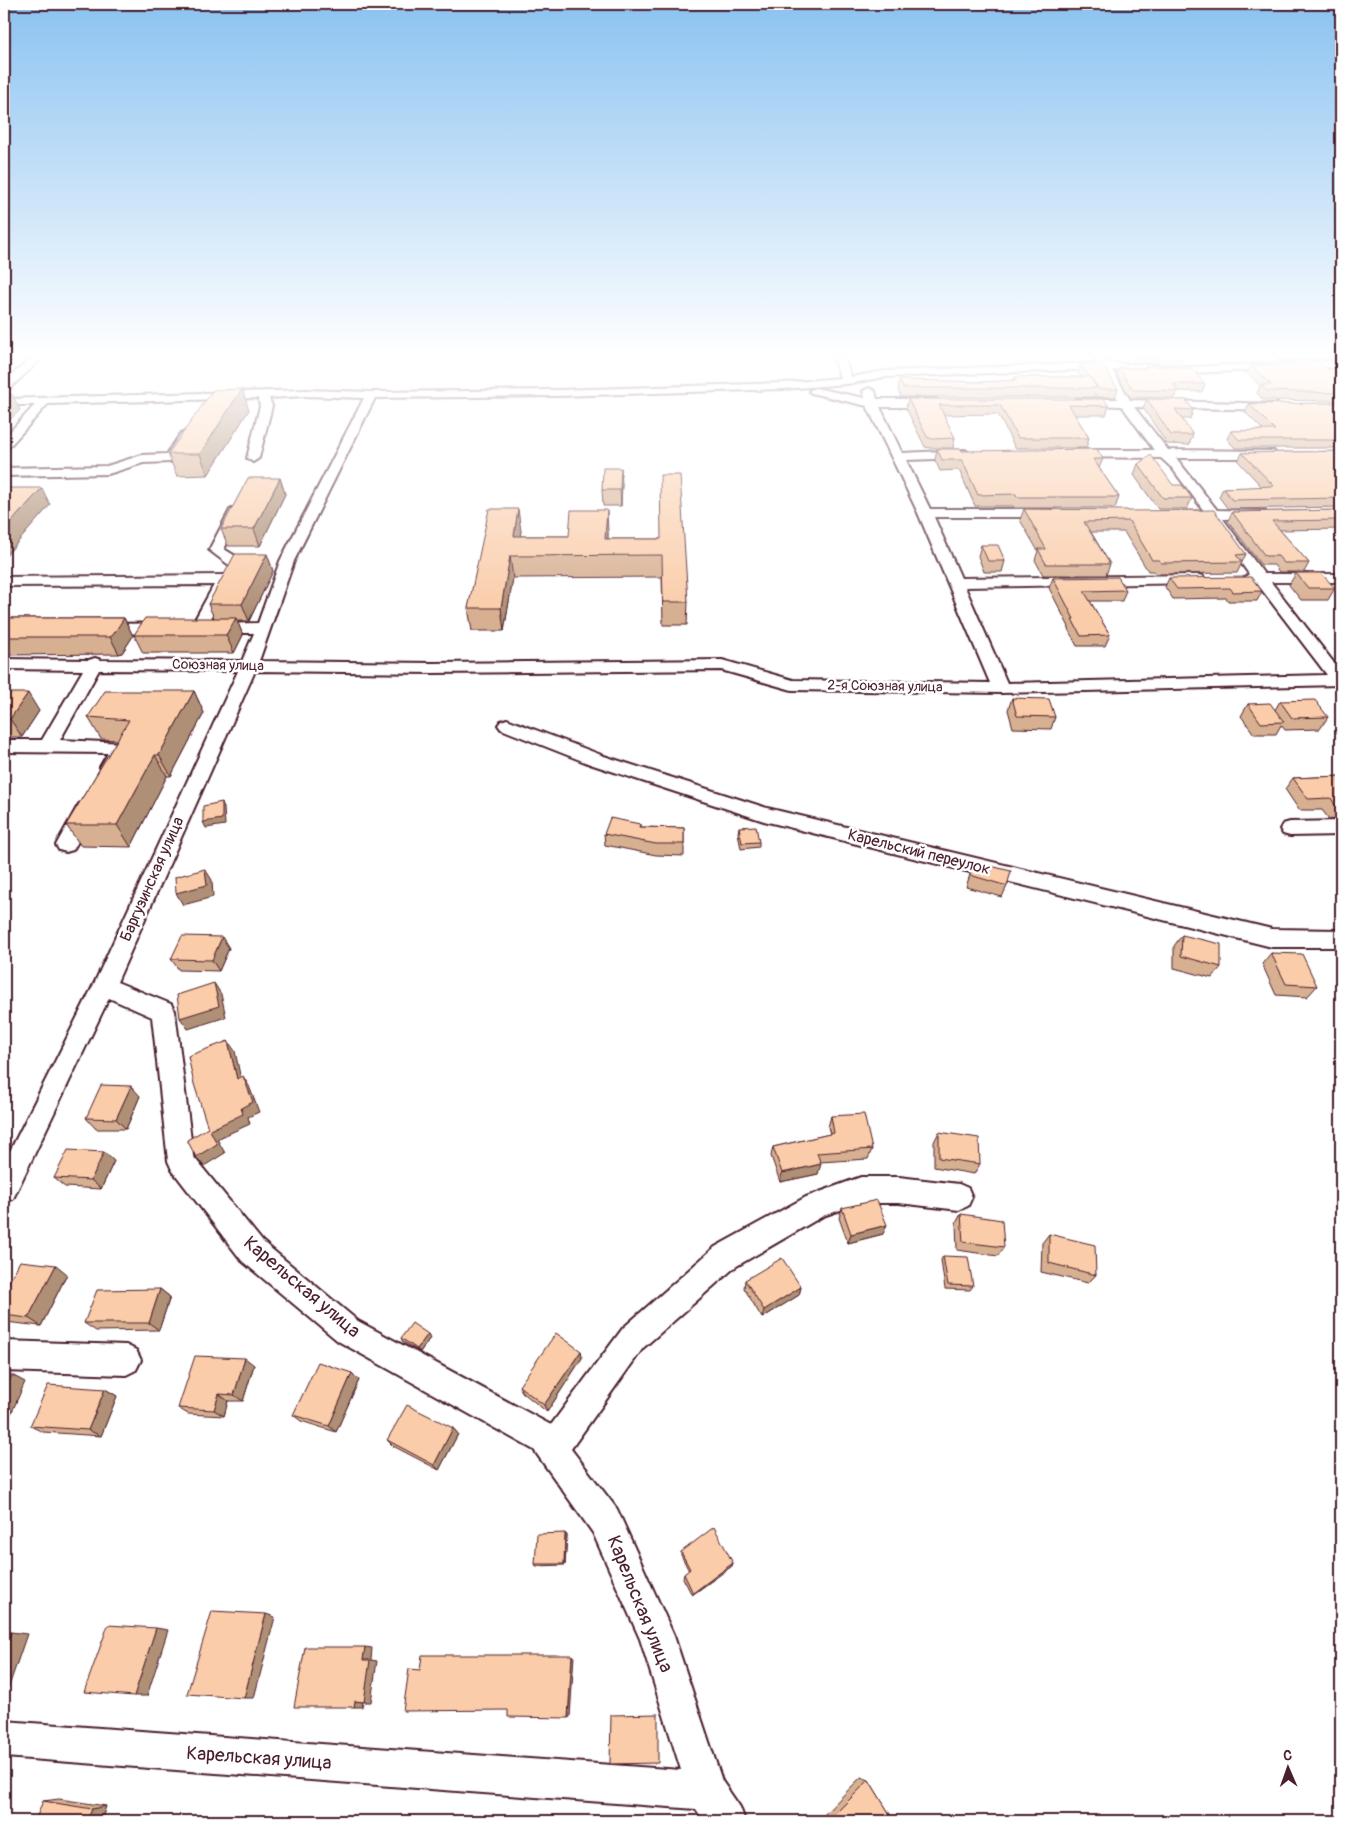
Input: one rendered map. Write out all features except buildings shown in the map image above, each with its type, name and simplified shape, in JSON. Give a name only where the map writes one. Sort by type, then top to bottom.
[{"type":"street","points":[[4,472],[108,470],[142,460],[170,458],[180,443]]},
{"type":"street","points":[[252,458],[256,443]]},
{"type":"street","name":"Баргузинская улица","points":[[4,1190],[104,986],[249,665],[287,561],[347,443]]},
{"type":"street","points":[[891,443],[925,513],[1001,688]]},
{"type":"street","points":[[1156,443],[1164,454],[1178,464],[1260,578],[1340,680]]},
{"type":"street","points":[[898,457],[931,454],[979,454]]},
{"type":"street","points":[[1057,454],[1282,454]]},
{"type":"street","points":[[239,505],[216,550],[234,562],[287,561]]},
{"type":"street","points":[[925,513],[1070,513]]},
{"type":"street","points":[[1173,514],[1273,514]]},
{"type":"street","points":[[198,628],[234,562]]},
{"type":"street","points":[[1240,578],[1341,578]]},
{"type":"street","points":[[955,583],[1211,579]]},
{"type":"street","points":[[4,581],[224,580]]},
{"type":"street","points":[[84,629],[138,646],[198,628],[264,628]]},
{"type":"street","name":"Союзная улица","points":[[8,664],[95,664],[138,646],[249,665],[432,668]]},
{"type":"street","points":[[8,664],[23,650]]},
{"type":"street","points":[[48,746],[95,664]]},
{"type":"street","name":"2-я Союзная улица","points":[[432,668],[722,665],[792,685],[1001,688],[1340,680]]},
{"type":"street","name":"Карельский переулок","points":[[506,725],[597,760],[764,814],[1272,938],[1341,938]]},
{"type":"street","points":[[4,746],[120,747],[102,780]]},
{"type":"street","points":[[66,846],[93,796]]},
{"type":"street","points":[[1290,829],[1341,828]]},
{"type":"street","name":"Карельская улица","points":[[4,1739],[706,1790],[657,1636],[605,1521],[545,1439],[348,1331],[252,1251],[181,1161],[163,1011],[104,986]]},
{"type":"street","points":[[552,1449],[633,1338],[725,1257],[815,1206],[861,1190],[900,1190],[959,1197]]},
{"type":"street","points":[[4,1356],[126,1360]]},
{"type":"street","points":[[706,1790],[726,1821]]}]
